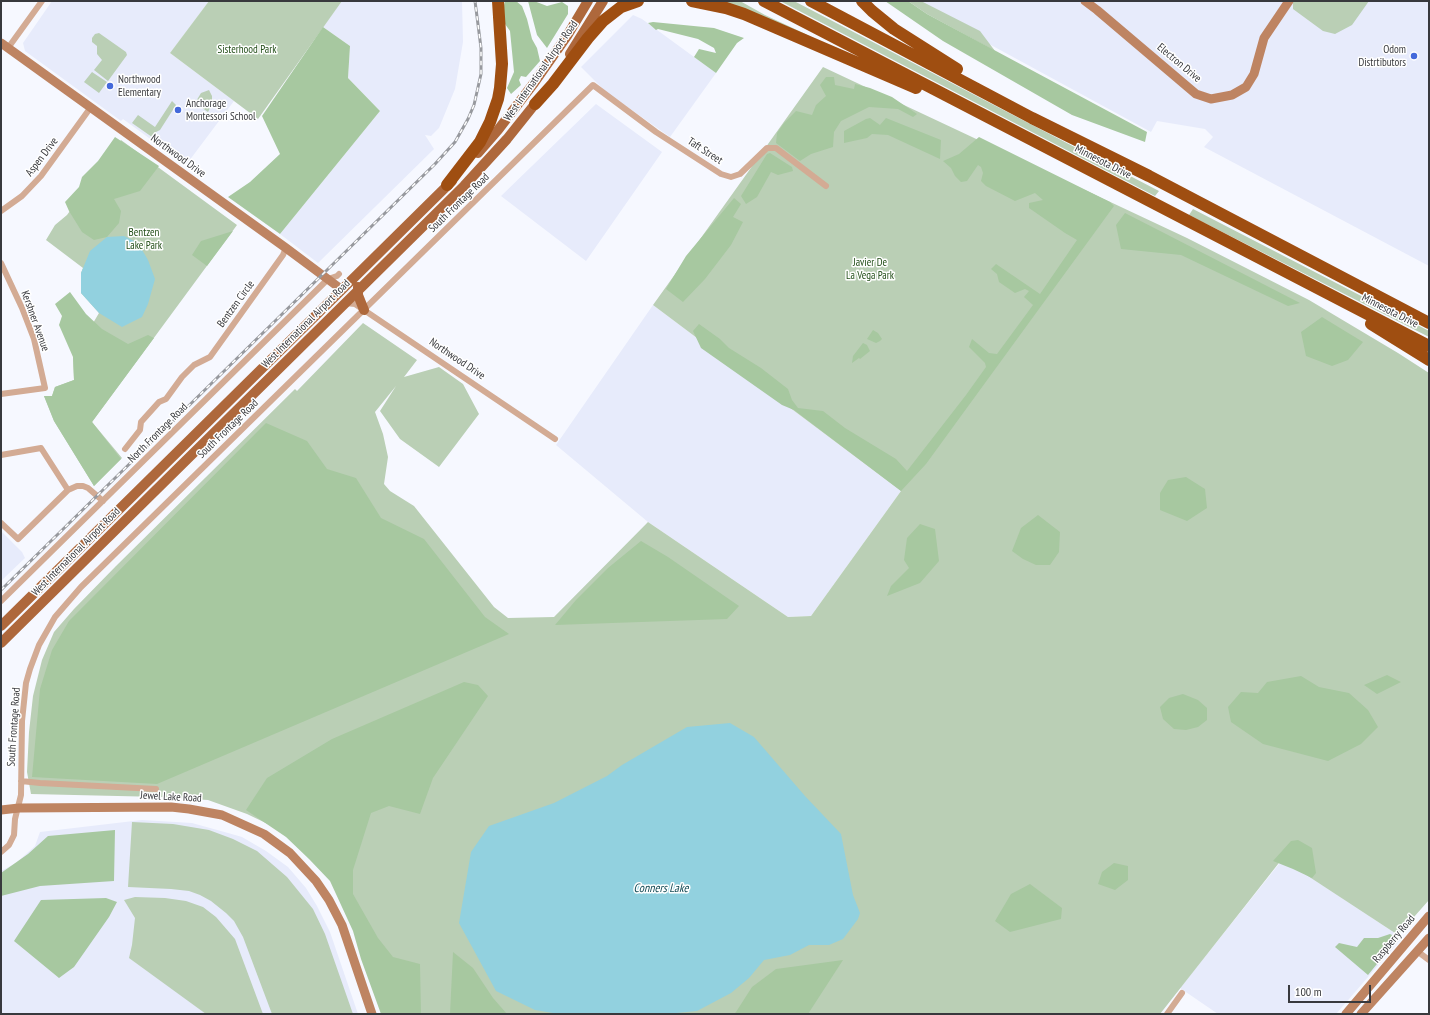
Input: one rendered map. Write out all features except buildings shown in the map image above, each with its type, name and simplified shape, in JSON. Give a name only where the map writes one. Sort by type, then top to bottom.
[{"type":"highway","points":[[447,186],[480,142],[490,122],[498,99],[502,64],[498,1]]},
{"type":"highway","points":[[535,104],[553,84],[603,21],[621,7],[638,1]]},
{"type":"highway","points":[[692,1],[726,8],[744,14],[923,90],[1025,137]]},
{"type":"highway","name":"Minnesota Drive","points":[[764,1],[1429,346]]},
{"type":"highway","name":"Minnesota Drive","points":[[811,1],[1032,118],[1149,176],[1429,323]]},
{"type":"highway","points":[[862,1],[894,28],[1032,118]]},
{"type":"highway","points":[[1338,274],[1429,313]]},
{"type":"highway","points":[[1335,298],[1361,318],[1429,360]]},
{"type":"main road","name":"West International Airport Road","points":[[1,626],[447,186],[484,145],[521,100],[555,53],[588,1]]},
{"type":"main road","name":"West International Airport Road","points":[[1,643],[479,171],[535,104],[603,1]]},
{"type":"main road","name":"Electron Drive","points":[[1085,1],[1196,94],[1211,99],[1232,95],[1246,87],[1254,74],[1264,38],[1289,1]]},
{"type":"main road","name":"Northwood Drive","points":[[4,45],[341,289]]},
{"type":"main road","points":[[364,310],[358,291],[360,277],[368,263]]},
{"type":"main road","points":[[364,310],[364,298],[367,288],[379,270]]},
{"type":"main road","name":"Jewel Lake Road","points":[[1,810],[19,808],[171,807],[222,816],[247,825],[264,834],[290,853],[316,881],[329,900],[342,925],[372,1014]]},
{"type":"main road","name":"Raspberry Road","points":[[1346,1014],[1429,916]]},
{"type":"main road","points":[[1361,1014],[1429,938]]},
{"type":"street","points":[[4,45],[42,1]]},
{"type":"street","name":"Taft Street","points":[[593,85],[656,132],[721,174],[731,177],[740,174],[766,148],[776,148],[826,186]]},
{"type":"street","name":"South Frontage Road","points":[[1,852],[10,845],[14,835],[15,819],[19,808],[22,721],[26,683],[39,645],[56,617],[81,587],[593,85]]},
{"type":"street","name":"Aspen Drive","points":[[1,211],[22,196],[41,176],[91,107]]},
{"type":"street","name":"Bentzen Circle","points":[[125,449],[140,430],[141,422],[159,402],[166,400],[182,377],[194,365],[210,357],[283,255],[286,248]]},
{"type":"street","name":"Kershner Avenue","points":[[1,263],[22,308],[34,339],[45,388],[1,394]]},
{"type":"street","points":[[328,279],[339,274]]},
{"type":"street","name":"North Frontage Road","points":[[1,601],[328,279]]},
{"type":"street","name":"Northwood Drive","points":[[345,303],[355,304],[555,439]]},
{"type":"street","points":[[1,455],[40,448],[68,490]]},
{"type":"street","points":[[1,523],[18,539],[68,490],[77,486],[83,486],[92,491],[103,502]]},
{"type":"street","points":[[21,781],[156,789]]},
{"type":"street","points":[[1417,951],[1429,960]]},
{"type":"street","points":[[1167,1014],[1182,993]]},
{"type":"shaded area","name":"Northwood Elementary","points":[[52,1],[209,1],[170,53],[234,101],[186,165],[123,119],[121,121],[25,51],[23,43]]},
{"type":"shaded area","points":[[342,1],[462,1],[463,42],[455,89],[439,128],[431,136],[425,135],[434,149],[318,263],[280,234],[380,111],[348,78],[350,46],[323,27]]},
{"type":"shaded area","points":[[910,1],[1429,1],[1429,266],[1204,147],[1213,137],[1205,129],[1157,121],[1151,132]]},
{"type":"shaded area","points":[[633,15],[642,19],[716,73],[670,137],[606,92],[581,67]]},
{"type":"shaded area","points":[[596,104],[662,152],[586,261],[501,196]]},
{"type":"shaded area","points":[[653,305],[901,491],[811,616],[788,617],[648,522],[556,445]]},
{"type":"shaded area","points":[[1,531],[22,552],[25,558],[1,581]]},
{"type":"shaded area","points":[[142,820],[192,823],[242,837],[266,851],[288,867],[306,888],[330,932],[358,1014],[1,1014],[1,871],[16,863],[35,846],[40,832]]},
{"type":"shaded area","points":[[1283,859],[1398,935],[1401,939],[1336,1014],[1218,1014],[1180,988]]},
{"type":"green space","name":"Sisterhood Park","points":[[209,1],[342,1],[258,119],[170,53]]},
{"type":"green space","points":[[505,1],[516,1],[522,6],[540,61],[526,77],[521,76],[519,80],[521,85],[511,94],[507,88],[514,72],[510,31],[505,24],[503,9]]},
{"type":"green space","points":[[528,1],[534,1],[547,6],[562,2],[568,6],[568,14],[547,48],[537,35]]},
{"type":"green space","points":[[704,1],[740,1],[765,15],[812,37]]},
{"type":"green space","points":[[780,1],[794,1],[1159,191],[1155,196]]},
{"type":"green space","points":[[885,1],[908,1],[927,14],[1147,132],[1145,142],[1072,115],[943,41]]},
{"type":"green space","points":[[908,1],[921,1],[980,31],[995,51],[927,14]]},
{"type":"green space","points":[[1293,1],[1369,1],[1352,25],[1335,34],[1323,31],[1293,9]]},
{"type":"green space","points":[[653,22],[714,28],[744,38],[737,43],[716,73],[694,57],[699,49],[716,53],[714,48],[698,39],[658,29],[656,30],[648,23]]},
{"type":"green space","points":[[323,27],[350,46],[348,78],[380,111],[280,234],[228,197],[250,182],[280,154],[262,116]]},
{"type":"green space","points":[[99,33],[126,52],[127,55],[108,81],[94,70],[102,60],[97,54],[97,46],[92,42],[92,38],[95,34]]},
{"type":"green space","name":"Javier De La Vega Park","points":[[823,67],[1187,238],[1309,300],[1429,373],[1429,900],[1398,935],[1282,859],[1160,1014],[386,1014],[336,883],[295,839],[247,814],[208,800],[161,797],[31,794],[27,772],[33,696],[42,660],[54,632],[116,566],[295,389],[297,391],[363,323],[417,360],[404,377],[439,367],[463,384],[479,414],[439,467],[400,439],[380,411],[396,386],[375,412],[383,434],[388,457],[384,484],[390,491],[414,506],[494,607],[508,618],[554,617],[648,522],[788,617],[811,616],[901,491],[653,305]]},
{"type":"green space","points":[[92,72],[107,82],[99,93],[84,82]]},
{"type":"green space","points":[[826,77],[834,77],[835,85],[854,89],[855,84],[870,88],[892,97],[917,114],[913,117],[898,109],[869,107],[841,121],[834,132],[833,147],[811,154],[800,161],[776,143],[777,133],[784,123],[796,111],[812,115],[816,105],[826,96],[820,85]]},
{"type":"green space","points":[[209,90],[212,96],[212,101],[208,112],[195,103],[201,93]]},
{"type":"green space","points":[[172,101],[176,105],[160,130],[152,137],[132,123],[138,115],[155,127]]},
{"type":"green space","points":[[870,118],[880,125],[886,118],[941,140],[940,159],[888,135],[872,134],[867,138],[844,143],[844,131]]},
{"type":"green space","points":[[115,137],[159,166],[140,191],[114,199],[121,211],[119,223],[107,237],[94,240],[82,232],[65,202],[79,187],[82,177],[98,161]]},
{"type":"green space","points":[[979,137],[1110,202],[1114,206],[926,464],[901,491],[794,410],[782,405],[701,348],[693,331],[699,324],[720,339],[729,348],[761,368],[788,389],[792,400],[798,408],[823,411],[845,428],[896,459],[907,471],[986,367],[985,363],[969,347],[972,339],[989,353],[997,354],[1033,305],[1024,297],[1029,291],[1025,289],[1015,293],[999,282],[997,274],[991,269],[996,264],[1040,294],[1077,240],[1029,208],[1029,203],[1043,200],[1035,193],[1015,201],[986,186],[981,181],[983,173],[981,167],[978,165],[967,181],[961,182],[955,176],[951,168],[943,161],[959,154]]},
{"type":"green space","name":"Bentzen Lake Park","points":[[121,140],[237,225],[92,422],[122,458],[94,486],[54,421],[44,396],[52,396],[55,387],[74,380],[73,357],[99,313],[81,293],[81,273],[83,268],[46,240],[55,225],[67,215]]},
{"type":"green space","points":[[770,153],[792,167],[793,171],[778,175],[771,172],[757,197],[746,204],[741,196],[767,154]]},
{"type":"green space","points":[[734,198],[741,204],[733,217],[743,222],[731,245],[705,279],[683,302],[666,289],[686,256]]},
{"type":"green space","points":[[1193,209],[1429,331],[1429,337],[1189,215]]},
{"type":"green space","points":[[1125,213],[1300,303],[1288,306],[1181,255],[1121,249],[1116,225]]},
{"type":"green space","points":[[233,231],[207,266],[192,255],[201,241]]},
{"type":"green space","points":[[70,292],[86,314],[102,329],[128,344],[148,335],[154,338],[92,422],[121,459],[94,486],[54,421],[44,396],[52,396],[55,387],[74,380],[73,357],[59,325],[62,316],[55,304]]},
{"type":"green space","points":[[1322,317],[1363,342],[1348,360],[1332,366],[1306,356],[1301,332]]},
{"type":"green space","points":[[873,330],[878,333],[882,339],[876,343],[867,339]]},
{"type":"green space","points":[[863,343],[867,345],[870,351],[852,363],[853,356]]},
{"type":"green space","points":[[266,423],[307,441],[327,469],[356,478],[381,518],[424,539],[485,617],[509,634],[157,784],[32,777],[40,689],[52,650],[69,621]]},
{"type":"green space","points":[[1186,477],[1205,489],[1207,508],[1187,521],[1160,510],[1160,493],[1168,480]]},
{"type":"green space","points":[[1038,515],[1060,532],[1059,552],[1050,565],[1036,565],[1023,559],[1012,551],[1021,528]]},
{"type":"green space","points":[[920,524],[935,529],[939,561],[920,583],[887,596],[891,586],[909,568],[904,560],[907,538]]},
{"type":"green space","points":[[641,541],[668,557],[739,606],[727,619],[555,625],[576,600],[608,568]]},
{"type":"green space","points":[[1387,675],[1401,682],[1377,694],[1364,685]]},
{"type":"green space","points":[[1301,676],[1319,687],[1349,693],[1368,710],[1378,727],[1361,744],[1328,761],[1263,744],[1231,722],[1228,707],[1241,692],[1258,693],[1267,682]]},
{"type":"green space","points":[[464,682],[478,685],[488,696],[433,778],[420,814],[389,806],[371,813],[353,870],[353,894],[378,938],[393,957],[420,964],[421,1014],[381,1014],[361,959],[353,931],[330,881],[286,837],[246,810],[267,778],[332,739]]},
{"type":"green space","points":[[1183,694],[1198,700],[1207,708],[1207,720],[1198,727],[1186,730],[1174,729],[1163,719],[1160,707],[1169,698]]},
{"type":"green space","points":[[132,822],[173,824],[209,830],[233,839],[257,851],[287,877],[313,909],[325,934],[353,1014],[272,1014],[243,937],[234,921],[226,913],[211,901],[189,891],[128,887]]},
{"type":"green space","points":[[115,830],[114,881],[40,886],[1,896],[1,873],[28,854],[48,836]]},
{"type":"green space","points":[[1298,840],[1312,848],[1316,873],[1312,878],[1273,861],[1291,841]]},
{"type":"green space","points":[[1114,863],[1128,866],[1128,880],[1115,890],[1098,884],[1102,872]]},
{"type":"green space","points":[[1030,884],[1062,908],[1061,919],[1010,932],[995,921],[1011,894]]},
{"type":"green space","points":[[135,897],[165,898],[186,901],[203,907],[216,917],[235,939],[263,1014],[206,1014],[129,958],[135,918],[124,900]]},
{"type":"green space","points":[[106,898],[117,902],[109,917],[74,967],[59,978],[14,941],[41,900]]},
{"type":"green space","points":[[1390,934],[1398,938],[1368,975],[1335,947],[1339,943],[1357,947],[1364,938],[1378,938]]},
{"type":"green space","points":[[453,952],[473,968],[493,998],[507,1014],[450,1014]]},
{"type":"green space","points":[[843,960],[808,1014],[734,1014],[752,987],[776,969]]},
{"type":"water","points":[[124,236],[138,243],[148,260],[155,279],[148,304],[142,317],[122,327],[99,313],[81,293],[81,273],[90,251],[107,237]]},
{"type":"water","name":"Conners Lake","points":[[730,723],[754,737],[805,796],[841,834],[853,895],[860,913],[858,919],[843,939],[829,945],[809,945],[790,955],[764,960],[749,978],[731,993],[697,1011],[666,1014],[559,1014],[535,1010],[496,991],[459,923],[471,852],[489,826],[554,803],[607,776],[622,765],[687,727]]},
{"type":"railway","points":[[1,590],[435,164],[455,142],[474,105],[481,74],[481,48],[475,1]]},
{"type":"place","name":"Odom Distrtibutors","points":[[1414,56]]},
{"type":"place","name":"Northwood Elementary","points":[[110,86]]},
{"type":"place","name":"Anchorage Montessori School","points":[[178,110]]}]
